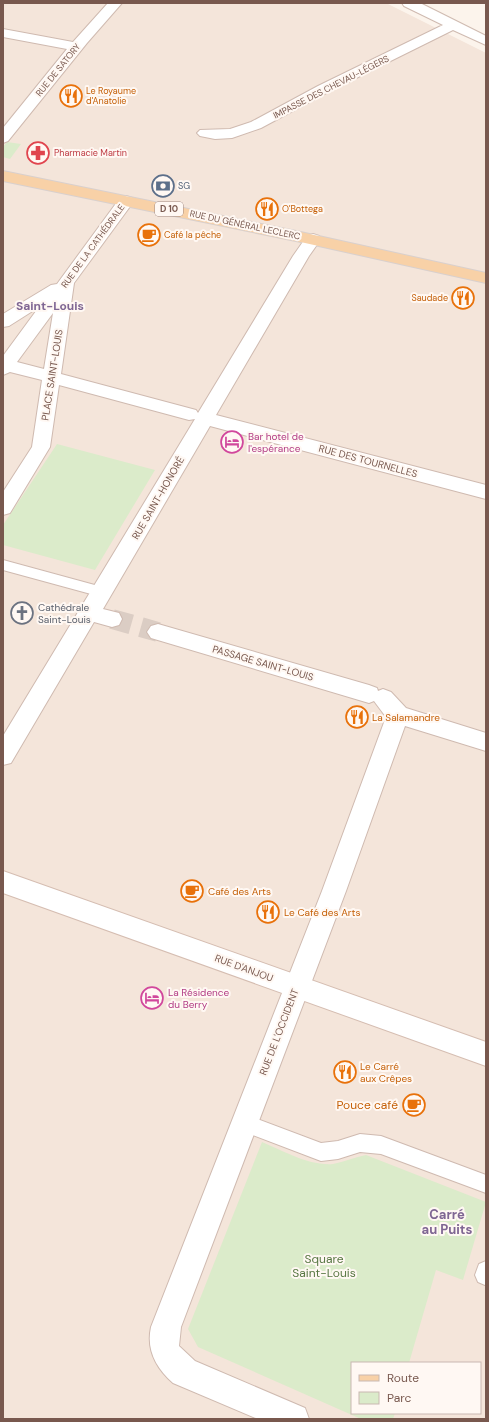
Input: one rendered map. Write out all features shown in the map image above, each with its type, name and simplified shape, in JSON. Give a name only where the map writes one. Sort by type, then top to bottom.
[{"type":"main road","name":"RUE DU GÉNÉRAL LECLERC","points":[[3,176],[313,239],[486,278]]},
{"type":"street","name":"RUE DE SATORY","points":[[3,138],[115,3]]},
{"type":"street","points":[[410,3],[486,41]]},
{"type":"street","name":"IMPASSE DES CHEVAU-LÉGERS","points":[[205,132],[215,134],[232,133],[256,125],[318,92],[453,25]]},
{"type":"street","points":[[3,33],[77,47]]},
{"type":"street","name":"RUE DE LA CATHÉDRALE","points":[[4,366],[126,201]]},
{"type":"street","name":"RUE SAINT-HONORÉ","points":[[3,756],[102,592],[197,416],[313,239]]},
{"type":"street","points":[[3,322],[66,283]]},
{"type":"street","name":"PLACE SAINT-LOUIS","points":[[3,508],[41,447],[66,283]]},
{"type":"street","name":"RUE DES TOURNELLES","points":[[4,366],[52,377],[486,492]]},
{"type":"street","points":[[90,613],[112,619]]},
{"type":"street","name":"PASSAGE SAINT-LOUIS","points":[[158,632],[376,696],[398,715]]},
{"type":"street","points":[[398,715],[486,742]]},
{"type":"street","name":"RUE DE L'OCCIDENT","points":[[294,1419],[184,1372],[172,1362],[164,1349],[163,1339],[166,1327],[334,891],[398,715]]},
{"type":"street","name":"RUE D'ANJOU","points":[[3,882],[486,1054]]},
{"type":"lane","points":[[3,565],[102,592]]},
{"type":"lane","points":[[244,1123],[321,1152],[338,1150],[360,1143],[381,1145],[486,1184]]},
{"type":"shaded area","points":[[3,3],[386,3],[486,53],[486,1419],[3,1419]]},
{"type":"green space","points":[[7,142],[21,144],[10,159],[3,157],[3,147]]},
{"type":"green space","points":[[57,444],[155,470],[95,570],[3,545],[3,525]]},
{"type":"green space","name":"Square Saint-Louis","points":[[262,1142],[315,1163],[333,1164],[366,1155],[486,1202],[463,1280],[436,1270],[409,1362],[351,1362],[351,1414],[395,1414],[393,1419],[361,1419],[198,1347],[188,1329]]},
{"type":"tunnel","points":[[112,619],[158,632]]},
{"type":"place","name":"Le Royaume d'Anatolie","points":[[71,96]]},
{"type":"place","name":"Pharmacie Martin","points":[[38,153]]},
{"type":"place","name":"SG","points":[[163,186]]},
{"type":"place","name":"O'Bottega","points":[[267,209]]},
{"type":"place","name":"Café la pêche","points":[[149,235]]},
{"type":"place","name":"Saudade","points":[[463,298]]},
{"type":"place","name":"Bar hotel de l'espérance","points":[[232,442]]},
{"type":"place","name":"Cathédrale Saint-Louis","points":[[22,613]]},
{"type":"place","name":"La Salamandre","points":[[357,717]]},
{"type":"place","name":"Café des Arts","points":[[192,891]]},
{"type":"place","name":"Le Café des Arts","points":[[268,912]]},
{"type":"place","name":"La Résidence du Berry","points":[[152,998]]},
{"type":"place","name":"Le Carré aux Crêpes","points":[[345,1072]]},
{"type":"place","name":"Pouce café","points":[[414,1105]]},
{"type":"district","name":"Saint-Louis","points":[[50,306]]},
{"type":"district","name":"Carré au Puits","points":[[447,1222]]}]
